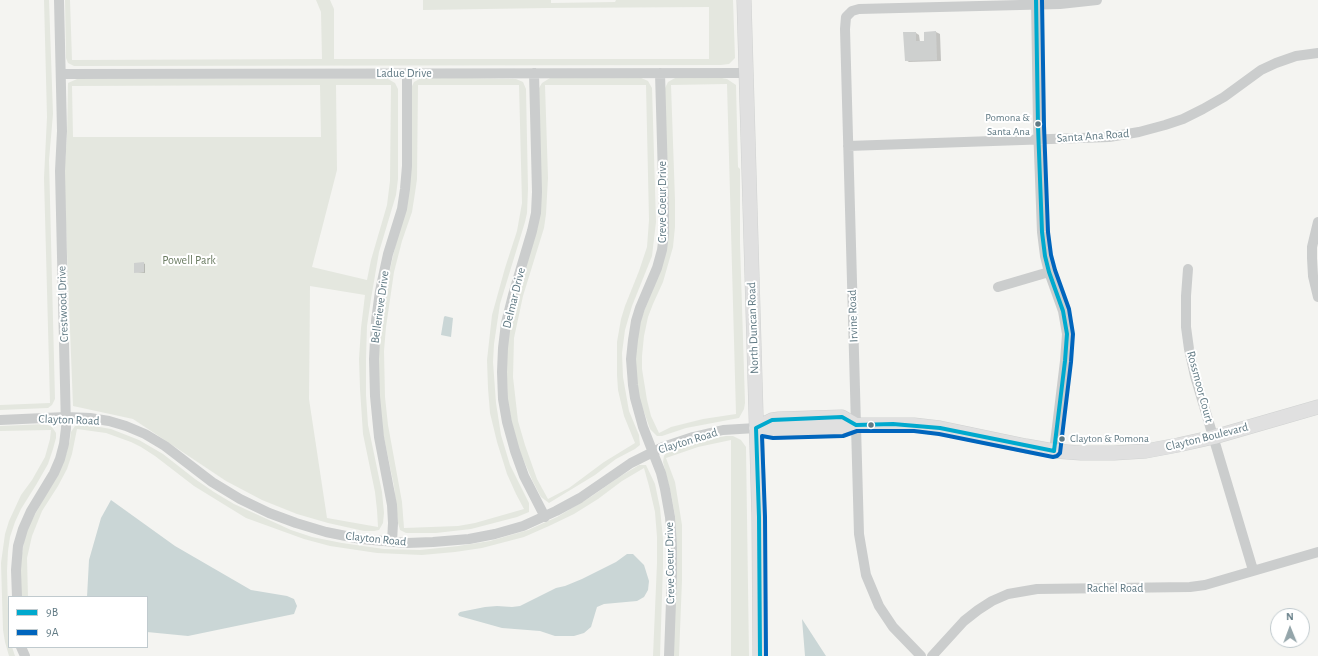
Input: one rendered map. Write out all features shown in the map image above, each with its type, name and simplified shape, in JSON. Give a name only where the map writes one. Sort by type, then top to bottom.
[{"type":"main road","name":"North Duncan Road","points":[[744,0],[759,517],[760,656]]},
{"type":"main road","name":"Clayton Boulevard","points":[[756,428],[772,420],[779,419],[842,417],[856,425],[893,424],[940,428],[1054,451],[1114,453],[1146,451],[1214,437],[1318,407]]},
{"type":"street","name":"Crestwood Drive","points":[[17,596],[16,570],[18,546],[23,529],[31,511],[54,473],[60,459],[64,444],[66,417],[60,171],[62,131],[59,0]]},
{"type":"street","points":[[859,5],[1036,2],[1060,4],[1097,0]]},
{"type":"street","points":[[1036,2],[1039,139],[1044,255],[1063,311],[1067,334],[1054,451]]},
{"type":"street","name":"Irvine Road","points":[[859,5],[848,14],[845,22],[859,534],[866,575],[874,594],[890,623],[922,656]]},
{"type":"street","name":"Santa Ana Road","points":[[848,146],[1109,137],[1139,132],[1165,126],[1184,119],[1224,97],[1261,70],[1276,63],[1296,56],[1318,54]]},
{"type":"street","name":"Ladue Drive","points":[[61,74],[746,72]]},
{"type":"street","name":"Bellerieve Drive","points":[[392,542],[392,505],[379,437],[375,396],[374,359],[376,322],[380,291],[388,254],[402,209],[405,189],[407,166],[407,73]]},
{"type":"street","name":"Delmar Drive","points":[[534,73],[537,192],[536,213],[506,323],[502,372],[503,398],[515,451],[524,476],[545,517]]},
{"type":"street","name":"Creve Coeur Drive","points":[[660,73],[664,234],[662,250],[657,268],[636,321],[632,340],[631,359],[635,398],[643,427],[661,473],[670,517],[672,574],[669,656]]},
{"type":"street","points":[[1318,222],[1312,248],[1313,276],[1318,297]]},
{"type":"street","name":"Rossmoor Court","points":[[1188,269],[1186,326],[1189,349],[1195,376],[1253,570]]},
{"type":"street","points":[[998,287],[1049,272]]},
{"type":"street","name":"Clayton Road","points":[[0,420],[66,417],[90,418],[126,426],[165,446],[212,482],[240,499],[269,513],[326,532],[361,539],[392,542],[433,542],[469,539],[523,526],[545,517],[580,498],[630,463],[671,444],[723,430],[756,428]]},
{"type":"street","name":"Rachel Road","points":[[932,656],[964,621],[992,601],[1008,594],[1036,589],[1190,587],[1205,585],[1318,552]]},
{"type":"green space","points":[[44,0],[49,0],[53,114],[49,160],[55,399],[52,405],[48,408],[0,410],[0,405],[50,403],[44,178],[47,117]]},
{"type":"green space","points":[[65,0],[70,0],[72,60],[322,59],[321,12],[316,0],[330,0],[334,9],[334,59],[709,59],[709,7],[423,10],[423,0],[551,0],[551,3],[615,2],[616,0],[733,0],[735,58],[729,64],[721,65],[74,66],[68,63],[66,58]]},
{"type":"green space","points":[[423,77],[516,79],[523,82],[526,89],[527,213],[500,304],[493,362],[496,403],[501,435],[510,465],[529,503],[529,512],[517,517],[471,529],[436,533],[406,533],[400,530],[394,486],[382,428],[378,382],[382,305],[400,226],[411,88],[414,82]],"holes":[[[418,85],[519,85],[522,203],[517,231],[492,315],[487,360],[490,413],[497,442],[507,474],[524,509],[475,523],[458,526],[404,528],[402,502],[388,425],[385,397],[384,351],[394,272],[402,241],[412,212],[417,179]]]},
{"type":"green space","points":[[639,77],[648,81],[652,88],[656,222],[652,256],[632,306],[625,330],[622,353],[623,377],[629,411],[639,435],[640,445],[549,503],[541,497],[518,447],[508,403],[506,356],[511,319],[538,226],[539,88],[542,83],[550,78]],"holes":[[[545,85],[646,85],[649,220],[647,247],[625,306],[617,342],[618,390],[624,416],[635,443],[604,462],[569,488],[548,499],[537,479],[518,421],[513,377],[514,338],[523,296],[544,228],[546,214],[548,178]]]},
{"type":"green space","points":[[675,78],[722,78],[727,79],[736,85],[738,167],[740,169],[740,243],[745,403],[744,409],[739,418],[686,428],[662,436],[657,436],[650,429],[638,395],[635,361],[639,324],[662,266],[665,88],[668,82]],"holes":[[[727,84],[736,414],[703,419],[671,427],[659,433],[651,416],[647,400],[642,369],[644,336],[648,317],[663,282],[673,247],[675,227],[671,85]]]},
{"type":"green space","name":"Powell Park","points":[[77,79],[388,79],[395,83],[398,89],[398,179],[396,195],[379,252],[367,326],[366,395],[368,425],[382,492],[384,513],[383,523],[379,530],[364,531],[328,523],[297,514],[262,500],[226,481],[133,419],[73,406],[64,175],[67,137],[68,83]],"holes":[[[320,85],[321,137],[73,137],[72,86]],[[336,85],[391,85],[390,181],[387,205],[371,260],[367,280],[312,267],[337,170]],[[310,286],[365,295],[359,359],[360,389],[363,434],[375,492],[378,527],[327,518],[309,399]]]},
{"type":"green space","points":[[46,424],[52,427],[56,433],[56,438],[48,464],[21,509],[10,537],[7,571],[8,648],[12,648],[15,656],[9,656],[3,630],[1,563],[5,534],[9,521],[21,495],[32,480],[45,457],[51,430],[0,431],[0,426]]},
{"type":"green space","points":[[82,424],[111,429],[139,440],[163,454],[195,479],[234,504],[291,530],[312,537],[384,549],[420,550],[458,546],[490,541],[528,530],[557,517],[639,465],[646,465],[655,484],[660,508],[663,539],[660,656],[653,656],[657,563],[655,512],[644,468],[622,481],[598,499],[574,514],[524,537],[482,548],[455,552],[422,555],[377,553],[330,546],[304,539],[246,518],[194,486],[141,447],[106,433],[77,429],[72,454],[67,469],[42,511],[32,536],[27,558],[28,596],[21,596],[21,559],[26,531],[64,461],[71,432],[75,426]]},
{"type":"green space","points":[[733,436],[741,440],[746,447],[749,656],[731,656],[731,440],[698,447],[666,458],[675,482],[682,525],[682,580],[679,656],[673,656],[676,563],[675,516],[663,462],[664,456],[667,452],[694,442]]},
{"type":"shaded area","points":[[445,316],[453,318],[451,337],[441,335]]},
{"type":"shaded area","points":[[111,500],[175,546],[251,590],[287,596],[294,599],[297,606],[294,614],[188,636],[148,632],[148,596],[87,596],[89,560],[101,518]]},
{"type":"shaded area","points":[[627,554],[633,554],[644,565],[649,581],[648,590],[644,597],[637,601],[604,604],[597,607],[591,627],[584,633],[574,636],[555,636],[540,631],[502,628],[459,616],[458,614],[460,612],[485,607],[520,606],[556,588],[582,579],[616,562]]},
{"type":"shaded area","points":[[802,619],[826,656],[805,656]]},
{"type":"building","points":[[936,31],[937,60],[905,61],[903,32],[916,32],[916,41],[924,41],[924,32]]},
{"type":"building","points":[[144,262],[144,272],[134,273],[134,263]]},
{"type":"transit line","name":"9B","points":[[760,656],[759,517],[756,428],[772,420],[842,417],[856,425],[893,424],[940,428],[1054,451],[1067,334],[1063,311],[1045,256],[1042,232],[1038,126],[1036,0]]},
{"type":"transit line","name":"9A","points":[[766,656],[765,517],[762,436],[773,438],[843,436],[857,431],[914,431],[939,434],[1053,457],[1060,453],[1073,334],[1069,309],[1051,255],[1048,232],[1044,126],[1042,0]]},
{"type":"place","name":"Pomona & Santa Ana","points":[[1038,124]]},
{"type":"place","name":"Clayton & Pomona","points":[[1062,439]]}]
